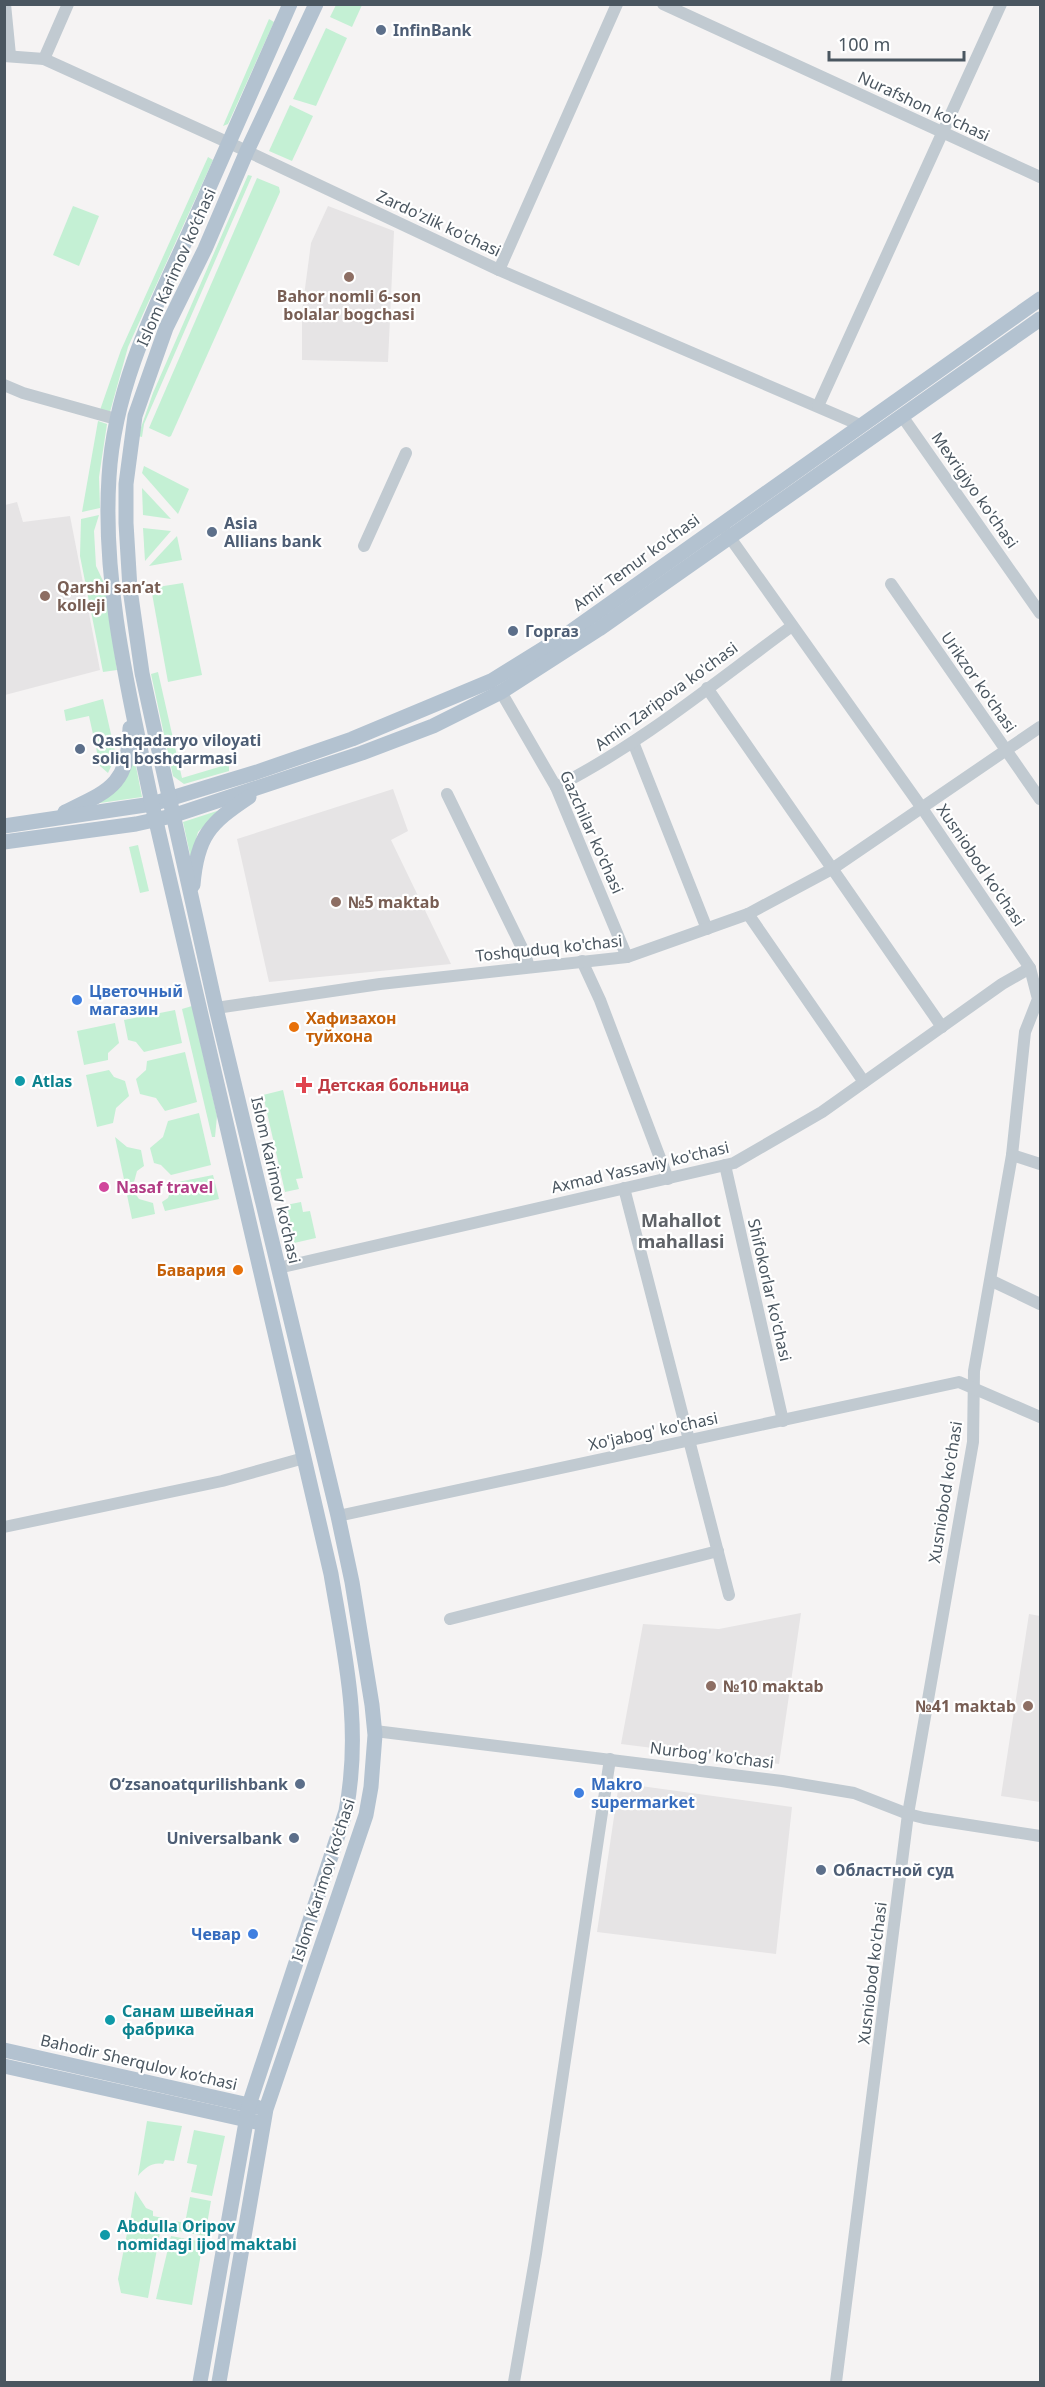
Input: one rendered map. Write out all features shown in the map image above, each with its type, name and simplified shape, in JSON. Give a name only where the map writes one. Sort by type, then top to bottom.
[{"type":"main road","name":"Islom Karimov ko‘chasi","points":[[200,2382],[248,2112],[345,1810],[353,1773],[354,1729],[350,1683],[331,1574],[130,701],[111,574],[108,476],[116,419],[143,331],[290,4]]},
{"type":"main road","name":"Islom Karimov ko‘chasi","points":[[219,2382],[264,2116],[366,1815],[371,1787],[375,1731],[350,1570],[216,1008],[142,672],[130,590],[126,484],[135,416],[166,328],[205,249],[247,151],[316,4]]},
{"type":"main road","name":"Amir Temur ko'chasi","points":[[4,842],[172,816],[266,786],[433,726],[501,692],[599,629],[860,424],[1041,299]]},
{"type":"main road","name":"Amir Temur ko'chasi","points":[[4,826],[169,800],[352,739],[491,681],[902,416],[1041,319]]},
{"type":"main road","points":[[49,820],[102,794],[123,774],[129,751],[130,701]]},
{"type":"main road","points":[[192,897],[197,851],[203,836],[224,814],[266,786]]},
{"type":"main road","points":[[331,1574],[338,1566],[350,1570]]},
{"type":"main road","name":"Bahodir Sherqulov ko‘chasi","points":[[4,2050],[264,2116]]},
{"type":"main road","name":"Bahodir Sherqulov ko‘chasi","points":[[4,2066],[248,2112]]},
{"type":"street","points":[[4,4],[8,56]]},
{"type":"street","points":[[44,59],[68,4]]},
{"type":"street","points":[[499,270],[617,4]]},
{"type":"street","name":"Nurafshon ko'chasi","points":[[663,4],[1041,177]]},
{"type":"street","points":[[818,406],[1001,4]]},
{"type":"street","name":"Zardo'zlik ko'chasi","points":[[8,56],[44,59],[229,142],[499,270],[860,424]]},
{"type":"street","points":[[4,385],[23,393],[116,419]]},
{"type":"street","name":"Mexrigiyo ko'chasi","points":[[902,416],[1041,613]]},
{"type":"street","points":[[364,546],[406,453]]},
{"type":"street","name":"Xusniobod ko'chasi","points":[[724,530],[922,808],[1030,968],[1039,998],[1025,1032],[1012,1155],[992,1281],[974,1371],[973,1442],[908,1814],[836,2382]]},
{"type":"street","name":"Urikzor ko'chasi","points":[[891,584],[1041,799]]},
{"type":"street","name":"Amin Zaripova ko'chasi","points":[[556,787],[589,771],[633,742],[792,626]]},
{"type":"street","points":[[707,688],[942,1027]]},
{"type":"street","name":"Gazchilar ko'chasi","points":[[501,692],[556,787],[627,957]]},
{"type":"street","name":"Toshquduq ko'chasi","points":[[216,1008],[380,984],[627,957],[748,914],[832,869],[1041,727]]},
{"type":"street","points":[[633,742],[707,928]]},
{"type":"street","points":[[447,794],[525,954],[529,967]]},
{"type":"street","points":[[748,914],[864,1082]]},
{"type":"street","points":[[582,961],[600,1000],[668,1179]]},
{"type":"street","name":"Axmad Yassaviy ko'chasi","points":[[278,1268],[734,1163],[822,1112],[1002,984],[1030,968]]},
{"type":"street","points":[[1012,1155],[1041,1164]]},
{"type":"street","name":"Shifokorlar ko'chasi","points":[[724,1165],[783,1421]]},
{"type":"street","points":[[624,1188],[729,1595]]},
{"type":"street","points":[[992,1281],[1041,1304]]},
{"type":"street","name":"Xo'jabog' ko'chasi","points":[[338,1516],[959,1382],[1041,1417]]},
{"type":"street","points":[[4,1527],[222,1481],[304,1458]]},
{"type":"street","points":[[450,1619],[718,1551]]},
{"type":"street","name":"Nurbog' ko'chasi","points":[[375,1731],[782,1781],[854,1793],[908,1814],[950,1823],[1041,1836]]},
{"type":"street","points":[[514,2382],[536,2254],[610,1759]]},
{"type":"shaded area","name":"Bahor nomli 6-son bolalar bogchasi","points":[[328,206],[394,231],[388,362],[302,360],[302,311],[311,243]]},
{"type":"shaded area","name":"Qarshi san’at kolleji","points":[[17,502],[23,522],[70,516],[100,670],[5,695],[5,505]]},
{"type":"shaded area","name":"№5 maktab","points":[[393,789],[408,831],[391,840],[451,964],[269,982],[237,839]]},
{"type":"shaded area","name":"№10 maktab","points":[[801,1613],[779,1764],[621,1744],[643,1624],[719,1629]]},
{"type":"shaded area","name":"№41 maktab","points":[[1029,1614],[1040,1616],[1040,1802],[1001,1796]]},
{"type":"shaded area","points":[[619,1783],[792,1807],[776,1954],[597,1932]]},
{"type":"green space","points":[[336,5],[362,5],[352,27],[330,17]]},
{"type":"green space","points":[[269,19],[274,22],[228,124],[223,126]]},
{"type":"green space","points":[[326,28],[347,38],[316,106],[293,99]]},
{"type":"green space","points":[[290,105],[313,116],[292,161],[269,151]]},
{"type":"green space","points":[[208,157],[213,160],[128,347],[110,412],[100,410],[121,350]]},
{"type":"green space","points":[[248,175],[252,176],[144,424],[142,437],[138,436],[153,393]]},
{"type":"green space","points":[[257,178],[279,187],[280,192],[169,437],[149,428]]},
{"type":"green space","points":[[73,206],[99,216],[79,266],[53,255]]},
{"type":"green space","points":[[98,421],[107,424],[99,477],[100,508],[82,512]]},
{"type":"green space","points":[[144,466],[189,489],[178,514],[142,473]]},
{"type":"green space","points":[[142,488],[171,519],[143,515]]},
{"type":"green space","points":[[99,515],[94,531],[96,566],[104,583],[117,670],[103,672],[80,556],[81,519]]},
{"type":"green space","points":[[143,528],[171,531],[145,561]]},
{"type":"green space","points":[[177,536],[182,560],[149,566]]},
{"type":"green space","points":[[183,583],[202,675],[168,682],[151,588]]},
{"type":"green space","points":[[158,672],[182,778],[229,764],[229,771],[184,784],[173,776],[151,674]]},
{"type":"green space","points":[[103,699],[116,756],[108,773],[100,766],[89,716],[66,721],[64,710]]},
{"type":"green space","points":[[133,751],[142,797],[93,804]]},
{"type":"green space","points":[[220,810],[198,832],[191,859],[183,822]]},
{"type":"green space","points":[[138,845],[149,891],[140,893],[129,847]]},
{"type":"green space","points":[[192,1006],[217,1116],[215,1137],[212,1137],[182,1009]]},
{"type":"green space","points":[[175,1010],[182,1043],[144,1052],[136,1042],[128,1040],[124,1020]]},
{"type":"green space","points":[[115,1023],[119,1043],[108,1053],[108,1060],[84,1065],[77,1031]]},
{"type":"green space","points":[[185,1052],[197,1102],[165,1111],[156,1098],[140,1094],[136,1079],[146,1070],[147,1061]]},
{"type":"green space","points":[[109,1070],[114,1077],[125,1081],[129,1096],[116,1108],[113,1123],[97,1127],[86,1075]]},
{"type":"green space","points":[[283,1090],[303,1178],[296,1179],[299,1189],[285,1192],[263,1095]]},
{"type":"green space","points":[[199,1113],[211,1165],[171,1175],[161,1165],[154,1163],[150,1148],[163,1137],[168,1121]]},
{"type":"green space","points":[[115,1137],[127,1147],[141,1150],[144,1166],[137,1171],[134,1182],[125,1184]]},
{"type":"green space","points":[[213,1175],[219,1199],[165,1211],[162,1202],[168,1198],[173,1183]]},
{"type":"green space","points":[[135,1193],[139,1199],[153,1203],[155,1214],[132,1219],[127,1195]]},
{"type":"green space","points":[[301,1202],[303,1212],[310,1211],[316,1238],[294,1243],[286,1205]]},
{"type":"green space","points":[[147,2121],[182,2126],[174,2161],[165,2160],[163,2164],[152,2165],[138,2176]]},
{"type":"green space","points":[[194,2130],[225,2136],[212,2196],[191,2192],[197,2165],[187,2163]]},
{"type":"green space","points":[[135,2191],[146,2208],[153,2211],[153,2216],[163,2218],[162,2227],[130,2222]]},
{"type":"green space","points":[[190,2197],[211,2201],[205,2236],[173,2230],[175,2221],[185,2223]]},
{"type":"green space","points":[[128,2228],[160,2233],[148,2298],[121,2293],[118,2279]]},
{"type":"green space","points":[[171,2236],[203,2242],[192,2305],[156,2299]]},
{"type":"place","name":"InfinBank","points":[[381,30]]},
{"type":"place","name":"Bahor nomli 6-son bolalar bogchasi","points":[[349,277]]},
{"type":"place","name":"Asia Allians bank","points":[[212,532]]},
{"type":"place","name":"Qarshi san’at kolleji","points":[[45,596]]},
{"type":"place","name":"Горгаз","points":[[513,631]]},
{"type":"place","name":"Qashqadaryo viloyati soliq boshqarmasi","points":[[80,749]]},
{"type":"place","name":"№5 maktab","points":[[336,902]]},
{"type":"place","name":"Цветочный магазин","points":[[77,1000]]},
{"type":"place","name":"Хафизахон туйхона","points":[[294,1027]]},
{"type":"place","name":"Atlas","points":[[20,1081]]},
{"type":"place","name":"Детская больница","points":[[304,1085]]},
{"type":"place","name":"Nasaf travel","points":[[104,1187]]},
{"type":"place","name":"Бавария","points":[[238,1270]]},
{"type":"place","name":"№10 maktab","points":[[711,1686]]},
{"type":"place","name":"№41 maktab","points":[[1028,1706]]},
{"type":"place","name":"Oʻzsanoatqurilishbank","points":[[300,1784]]},
{"type":"place","name":"Makro supermarket","points":[[579,1793]]},
{"type":"place","name":"Universalbank","points":[[294,1838]]},
{"type":"place","name":"Областной суд","points":[[821,1870]]},
{"type":"place","name":"Чевар","points":[[253,1934]]},
{"type":"place","name":"Санам швейная фабрика","points":[[110,2020]]},
{"type":"place","name":"Abdulla Oripov nomidagi ijod maktabi","points":[[105,2235]]},
{"type":"district","name":"Mahallot mahallasi","points":[[681,1230]]}]
